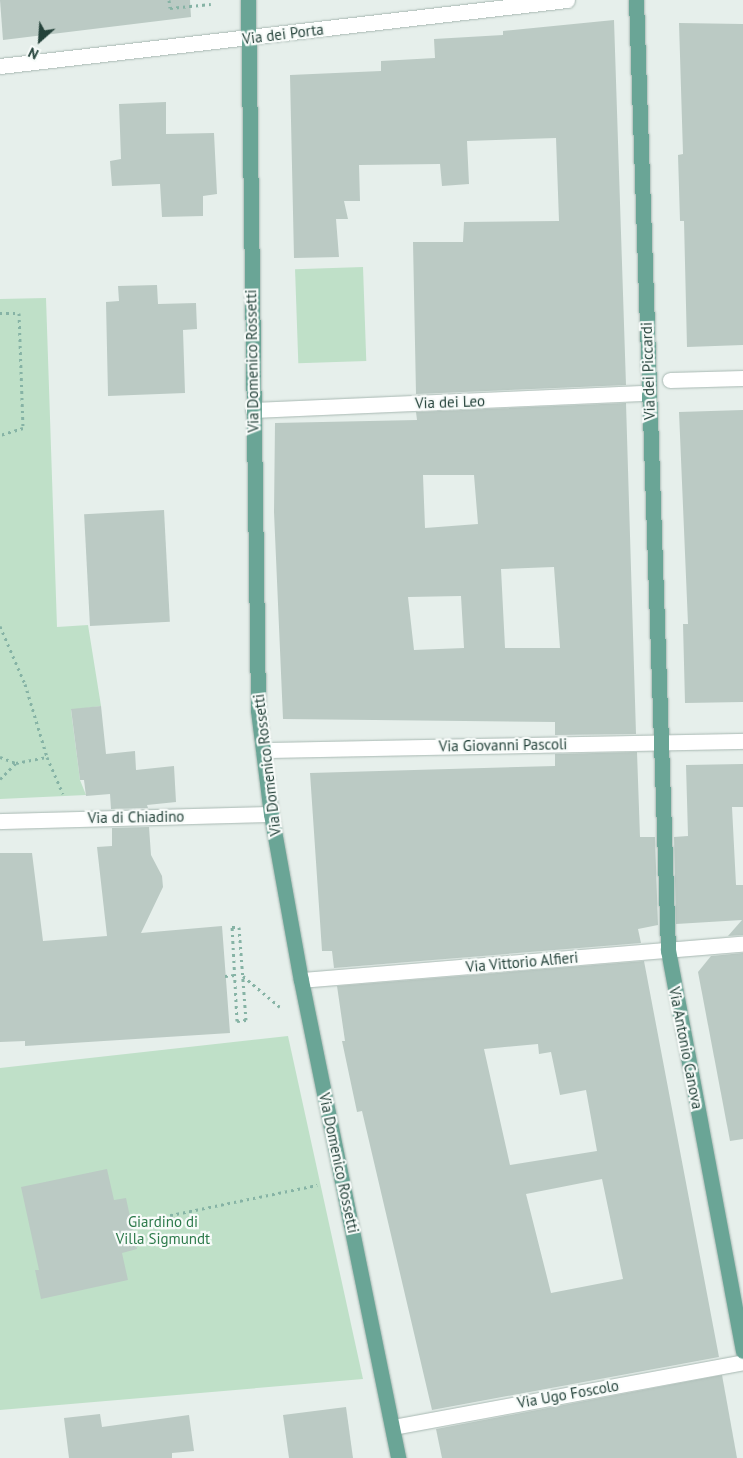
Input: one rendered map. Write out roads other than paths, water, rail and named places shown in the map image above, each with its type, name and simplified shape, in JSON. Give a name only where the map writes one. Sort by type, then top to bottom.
[{"type":"main road","name":"Via Domenico Rossetti","points":[[248,0],[252,410],[258,710],[262,750],[271,814],[301,980],[398,1458]]},
{"type":"main road","name":"Via dei Piccardi","points":[[636,0],[661,742]]},
{"type":"main road","name":"Via Antonio Canova","points":[[661,742],[668,950],[743,1351]]},
{"type":"street","name":"Via dei Porta","points":[[0,66],[567,0]]},
{"type":"street","points":[[670,380],[743,378]]},
{"type":"street","name":"Via dei Leo","points":[[252,410],[648,393]]},
{"type":"street","name":"Via Giovanni Pascoli","points":[[262,750],[743,741]]},
{"type":"street","name":"Via di Chiadino","points":[[0,821],[271,814]]},
{"type":"street","name":"Via Vittorio Alfieri","points":[[301,980],[743,944]]},
{"type":"street","name":"Via Ugo Foscolo","points":[[393,1427],[743,1362]]},
{"type":"park label","name":"Giardino di Villa Sigmundt","points":[[163,1230]]}]
